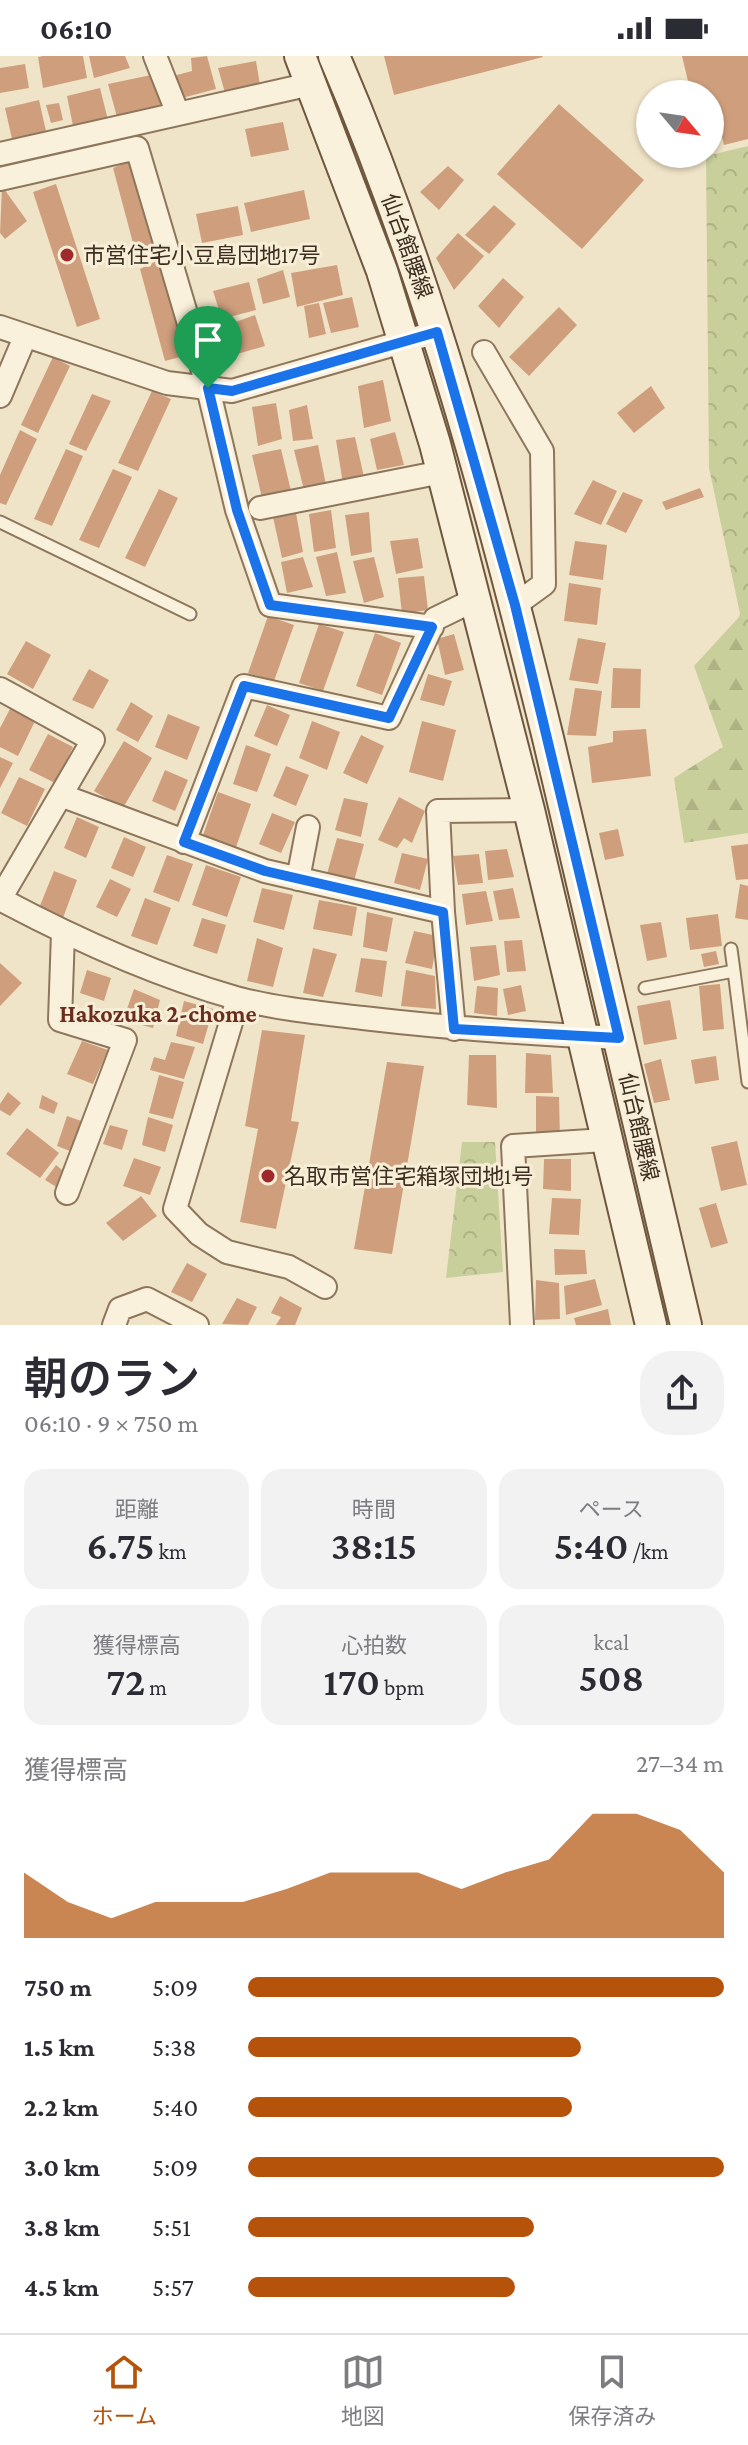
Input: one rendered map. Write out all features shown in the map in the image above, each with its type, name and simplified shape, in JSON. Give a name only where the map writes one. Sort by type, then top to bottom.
[{"type":"main road","name":"仙台館腰線","points":[[300,56],[382,271],[442,472],[529,810],[651,1325]]},
{"type":"main road","name":"仙台館腰線","points":[[334,56],[359,114],[437,332],[515,605],[686,1325]]},
{"type":"street","points":[[155,56],[178,114]]},
{"type":"street","points":[[0,154],[311,84]]},
{"type":"street","points":[[0,179],[137,148],[208,388],[237,510],[270,605],[432,627]]},
{"type":"street","points":[[0,327],[167,383],[232,391],[437,332]]},
{"type":"street","points":[[0,396],[25,337]]},
{"type":"street","points":[[484,352],[542,451],[544,584],[515,605]]},
{"type":"street","points":[[260,508],[442,472]]},
{"type":"street","points":[[184,842],[244,686],[389,718],[435,619],[476,599]]},
{"type":"street","points":[[0,689],[93,740],[0,899],[63,933],[158,972],[238,999],[454,1029],[619,1038]]},
{"type":"street","points":[[63,796],[265,871],[443,912]]},
{"type":"street","points":[[454,1029],[443,912],[438,811],[529,810]]},
{"type":"street","points":[[298,879],[308,827]]},
{"type":"street","points":[[63,933],[60,1020],[125,1040],[67,1193]]},
{"type":"street","points":[[238,999],[175,1209],[199,1234],[227,1252],[289,1267],[325,1287]]},
{"type":"street","points":[[522,1325],[513,1146],[605,1140]]},
{"type":"street","points":[[114,1325],[120,1309],[147,1299],[197,1325]]},
{"type":"lane","points":[[0,522],[190,614]]},
{"type":"lane","points":[[731,949],[748,1082]]},
{"type":"lane","points":[[645,988],[734,971]]},
{"type":"green space","points":[[748,146],[748,651],[709,468],[706,168],[724,168],[724,152]]},
{"type":"green space","points":[[748,585],[748,833],[684,843],[674,778],[723,747],[694,666],[739,617]]},
{"type":"green space","points":[[462,1142],[495,1142],[503,1272],[446,1278]]},
{"type":"building","points":[[83,56],[87,78],[43,88],[38,57]]},
{"type":"building","points":[[89,56],[125,56],[130,68],[94,78]]},
{"type":"building","points":[[207,56],[216,89],[182,98],[173,76],[192,71],[191,58]]},
{"type":"building","points":[[384,56],[542,56],[543,57],[394,95]]},
{"type":"building","points":[[682,56],[748,56],[748,139],[724,145],[724,80],[688,80]]},
{"type":"building","points":[[256,61],[260,85],[225,93],[218,68]]},
{"type":"building","points":[[25,64],[29,88],[0,93],[0,68]]},
{"type":"building","points":[[151,75],[161,106],[117,117],[108,84]]},
{"type":"building","points":[[100,88],[108,120],[73,126],[67,96]]},
{"type":"building","points":[[39,100],[46,131],[12,139],[5,108]]},
{"type":"building","points":[[59,103],[63,120],[51,123],[46,105]]},
{"type":"building","points":[[559,104],[644,180],[582,249],[497,174]]},
{"type":"building","points":[[283,122],[289,150],[251,157],[245,129]]},
{"type":"building","points":[[135,159],[160,250],[137,258],[113,168]]},
{"type":"building","points":[[448,166],[464,180],[439,210],[420,192]]},
{"type":"building","name":"市営住宅小豆島団地17号","points":[[56,184],[100,319],[77,327],[33,192]]},
{"type":"building","points":[[2,186],[27,221],[5,239],[0,233]]},
{"type":"building","points":[[304,190],[310,219],[251,232],[244,203]]},
{"type":"building","points":[[494,205],[516,224],[489,254],[465,235]]},
{"type":"building","points":[[238,206],[243,235],[202,243],[196,214]]},
{"type":"building","points":[[458,233],[484,256],[454,290],[436,258]]},
{"type":"building","points":[[163,258],[191,354],[165,361],[140,269]]},
{"type":"building","points":[[337,265],[343,295],[297,307],[291,273]]},
{"type":"building","points":[[283,270],[290,297],[263,304],[257,279]]},
{"type":"building","points":[[503,278],[524,297],[499,328],[478,306]]},
{"type":"building","points":[[249,282],[256,310],[222,319],[213,291]]},
{"type":"building","points":[[352,297],[359,327],[331,333],[323,303]]},
{"type":"building","points":[[319,303],[326,334],[309,338],[304,306]]},
{"type":"building","points":[[559,307],[577,325],[529,376],[509,357]]},
{"type":"building","points":[[255,315],[265,346],[237,354],[227,325]]},
{"type":"building","points":[[53,357],[70,366],[38,433],[21,425]]},
{"type":"building","points":[[383,380],[391,421],[364,428],[358,386]]},
{"type":"building","points":[[651,386],[665,408],[634,433],[617,413]]},
{"type":"building","points":[[152,391],[171,399],[138,471],[118,463]]},
{"type":"building","points":[[92,394],[111,401],[86,451],[69,444]]},
{"type":"building","points":[[276,403],[282,439],[258,446],[252,407]]},
{"type":"building","points":[[307,405],[313,439],[293,441],[289,410]]},
{"type":"building","points":[[20,430],[37,439],[6,505],[0,503],[0,475]]},
{"type":"building","points":[[395,432],[404,465],[377,470],[370,439]]},
{"type":"building","points":[[355,437],[364,477],[343,484],[336,440]]},
{"type":"building","points":[[318,445],[326,485],[304,490],[294,450]]},
{"type":"building","points":[[66,449],[83,456],[52,526],[34,519]]},
{"type":"building","points":[[281,449],[291,491],[262,498],[252,455]]},
{"type":"building","points":[[113,469],[132,477],[99,548],[79,540]]},
{"type":"building","points":[[593,480],[617,491],[601,525],[574,514]]},
{"type":"building","points":[[700,488],[704,497],[666,510],[662,502]]},
{"type":"building","points":[[159,489],[178,498],[145,567],[125,558]]},
{"type":"building","points":[[623,492],[643,500],[626,533],[606,524]]},
{"type":"building","points":[[331,510],[336,548],[314,552],[309,514]]},
{"type":"building","points":[[369,512],[372,552],[351,556],[345,515]]},
{"type":"building","points":[[296,513],[303,552],[282,558],[273,517]]},
{"type":"building","points":[[418,538],[423,568],[396,574],[390,541]]},
{"type":"building","points":[[575,541],[607,545],[603,580],[569,575]]},
{"type":"building","points":[[337,552],[346,593],[326,596],[316,557]]},
{"type":"building","points":[[303,557],[313,587],[287,593],[281,562]]},
{"type":"building","points":[[374,557],[384,597],[364,603],[353,561]]},
{"type":"building","points":[[424,576],[428,610],[402,614],[398,578]]},
{"type":"building","points":[[569,583],[601,588],[597,625],[564,621]]},
{"type":"building","points":[[268,616],[294,625],[274,681],[248,673]]},
{"type":"building","points":[[319,624],[344,632],[323,691],[299,683]]},
{"type":"building","points":[[375,633],[401,643],[382,695],[356,686]]},
{"type":"building","points":[[454,634],[464,670],[445,675],[437,639]]},
{"type":"building","points":[[578,638],[606,643],[598,684],[569,680]]},
{"type":"building","points":[[26,641],[51,655],[33,689],[7,674]]},
{"type":"building","points":[[613,668],[641,669],[640,708],[611,708]]},
{"type":"building","points":[[89,669],[109,680],[93,709],[72,700]]},
{"type":"building","points":[[428,674],[452,681],[444,706],[420,700]]},
{"type":"building","points":[[575,688],[602,691],[596,736],[567,735]]},
{"type":"building","points":[[131,702],[153,716],[138,742],[116,730]]},
{"type":"building","points":[[267,705],[290,715],[277,746],[254,736]]},
{"type":"building","points":[[11,707],[36,719],[18,756],[0,747],[0,728]]},
{"type":"building","points":[[168,714],[200,727],[187,760],[155,747]]},
{"type":"building","points":[[312,721],[340,732],[327,770],[299,758]]},
{"type":"building","points":[[422,721],[456,730],[443,781],[409,772]]},
{"type":"building","points":[[646,729],[651,776],[592,783],[588,747],[613,742],[613,731]]},
{"type":"building","points":[[48,734],[73,747],[55,783],[29,770]]},
{"type":"building","points":[[361,735],[384,746],[367,784],[343,773]]},
{"type":"building","points":[[124,741],[152,758],[123,808],[94,791]]},
{"type":"building","points":[[246,745],[271,754],[257,792],[233,784]]},
{"type":"building","points":[[0,757],[13,763],[0,788]]},
{"type":"building","points":[[286,766],[309,775],[296,806],[273,796]]},
{"type":"building","points":[[165,770],[188,780],[175,811],[152,801]]},
{"type":"building","points":[[19,777],[45,789],[27,826],[1,813]]},
{"type":"building","points":[[218,792],[251,804],[235,850],[202,838]]},
{"type":"building","points":[[399,797],[425,811],[412,843],[404,838],[397,848],[378,840]]},
{"type":"building","points":[[344,798],[368,803],[361,837],[335,830]]},
{"type":"building","points":[[272,813],[295,822],[281,853],[259,844]]},
{"type":"building","points":[[77,817],[99,827],[86,858],[64,848]]},
{"type":"building","points":[[618,829],[624,856],[605,860],[599,833]]},
{"type":"building","points":[[124,837],[146,847],[133,877],[111,868]]},
{"type":"building","points":[[337,838],[364,844],[354,881],[327,874]]},
{"type":"building","points":[[748,844],[748,879],[736,880],[731,846]]},
{"type":"building","points":[[507,849],[514,877],[488,880],[485,851]]},
{"type":"building","points":[[402,853],[428,859],[420,890],[394,883]]},
{"type":"building","points":[[479,854],[483,883],[458,885],[453,856]]},
{"type":"building","points":[[167,855],[193,864],[179,902],[153,892]]},
{"type":"building","points":[[206,865],[241,877],[227,917],[192,905]]},
{"type":"building","points":[[54,871],[77,880],[63,918],[39,908]]},
{"type":"building","points":[[110,879],[131,889],[117,917],[96,907]]},
{"type":"building","points":[[740,884],[748,886],[748,920],[735,918]]},
{"type":"building","points":[[262,888],[293,895],[284,930],[253,922]]},
{"type":"building","points":[[513,888],[520,918],[499,920],[493,891]]},
{"type":"building","points":[[486,891],[493,921],[466,925],[462,894]]},
{"type":"building","points":[[145,898],[171,908],[157,945],[131,936]]},
{"type":"building","points":[[319,900],[357,907],[352,936],[313,929]]},
{"type":"building","points":[[367,912],[393,918],[387,952],[363,947]]},
{"type":"building","points":[[718,914],[722,946],[690,950],[686,918]]},
{"type":"building","points":[[202,918],[226,925],[217,954],[193,946]]},
{"type":"building","points":[[661,922],[667,957],[647,961],[640,925]]},
{"type":"building","points":[[414,931],[438,936],[432,969],[405,963]]},
{"type":"building","points":[[257,938],[283,948],[273,987],[247,981]]},
{"type":"building","points":[[522,940],[526,971],[507,972],[504,941]]},
{"type":"building","points":[[496,945],[500,975],[474,981],[470,947]]},
{"type":"building","points":[[313,948],[337,954],[323,997],[303,993]]},
{"type":"building","points":[[716,951],[719,964],[704,967],[701,954]]},
{"type":"building","points":[[361,958],[387,961],[382,997],[355,992]]},
{"type":"building","points":[[0,963],[22,983],[0,1006]]},
{"type":"building","points":[[87,970],[111,978],[104,1001],[80,993]]},
{"type":"building","points":[[406,970],[435,976],[436,1009],[401,1006]]},
{"type":"building","points":[[720,984],[724,1029],[703,1031],[699,986]]},
{"type":"building","points":[[521,985],[526,1011],[508,1015],[503,989]]},
{"type":"building","points":[[477,986],[498,988],[497,1016],[474,1013]]},
{"type":"building","points":[[134,989],[160,1000],[153,1028],[123,1020]]},
{"type":"building","points":[[670,1000],[677,1039],[644,1045],[637,1006]]},
{"type":"building","points":[[184,1001],[213,1009],[203,1044],[176,1036]]},
{"type":"building","name":"名取市営住宅箱塚団地1号","points":[[262,1030],[305,1035],[291,1121],[299,1122],[276,1229],[240,1222],[258,1129],[245,1126]]},
{"type":"building","points":[[82,1041],[108,1050],[93,1084],[67,1074]]},
{"type":"building","points":[[171,1042],[195,1047],[184,1079],[150,1070],[154,1057],[165,1060]]},
{"type":"building","points":[[526,1053],[551,1055],[553,1093],[525,1093]]},
{"type":"building","points":[[469,1055],[496,1055],[497,1108],[467,1105]]},
{"type":"building","points":[[716,1056],[719,1080],[695,1084],[691,1060]]},
{"type":"building","points":[[661,1059],[670,1100],[654,1103],[644,1064]]},
{"type":"building","points":[[387,1062],[424,1066],[392,1254],[354,1249]]},
{"type":"building","points":[[159,1075],[184,1082],[173,1119],[149,1113]]},
{"type":"building","points":[[8,1092],[21,1103],[10,1116],[0,1110],[0,1104]]},
{"type":"building","points":[[42,1095],[58,1103],[54,1114],[39,1108]]},
{"type":"building","points":[[536,1096],[559,1097],[560,1139],[536,1139]]},
{"type":"building","points":[[67,1116],[87,1123],[75,1153],[57,1146]]},
{"type":"building","points":[[148,1117],[173,1125],[165,1152],[142,1145]]},
{"type":"building","points":[[110,1125],[128,1130],[122,1150],[103,1144]]},
{"type":"building","points":[[27,1128],[59,1153],[40,1178],[6,1154]]},
{"type":"building","points":[[737,1141],[747,1185],[721,1191],[711,1147]]},
{"type":"building","points":[[134,1158],[161,1167],[150,1195],[123,1186]]},
{"type":"building","points":[[544,1159],[571,1159],[571,1191],[543,1189]]},
{"type":"building","points":[[56,1165],[67,1174],[58,1188],[45,1180]]},
{"type":"building","points":[[141,1196],[157,1216],[123,1241],[106,1223]]},
{"type":"building","points":[[552,1198],[581,1199],[579,1235],[549,1234]]},
{"type":"building","points":[[716,1203],[728,1243],[711,1248],[699,1208]]},
{"type":"building","points":[[554,1249],[585,1250],[587,1274],[555,1275]]},
{"type":"building","points":[[187,1263],[207,1274],[192,1302],[171,1292]]},
{"type":"building","points":[[595,1279],[602,1305],[566,1315],[564,1286]]},
{"type":"building","points":[[536,1280],[559,1283],[560,1319],[535,1320]]},
{"type":"building","points":[[280,1296],[302,1308],[295,1325],[276,1325],[281,1317],[271,1313]]},
{"type":"building","points":[[237,1298],[257,1307],[248,1325],[222,1324]]},
{"type":"building","points":[[608,1309],[611,1325],[576,1325],[574,1318]]},
{"type":"place","name":"市営住宅小豆島団地17号","points":[[67,255]]},
{"type":"place","name":"名取市営住宅箱塚団地1号","points":[[268,1176]]},
{"type":"district","name":"Hakozuka 2-chome","points":[[158,1013]]},
{"type":"route","points":[[437,332],[515,605],[619,1038],[454,1029],[443,912],[265,871],[184,842],[244,686],[389,718],[432,627],[270,605],[237,510],[208,388],[232,391],[437,332]]}]
